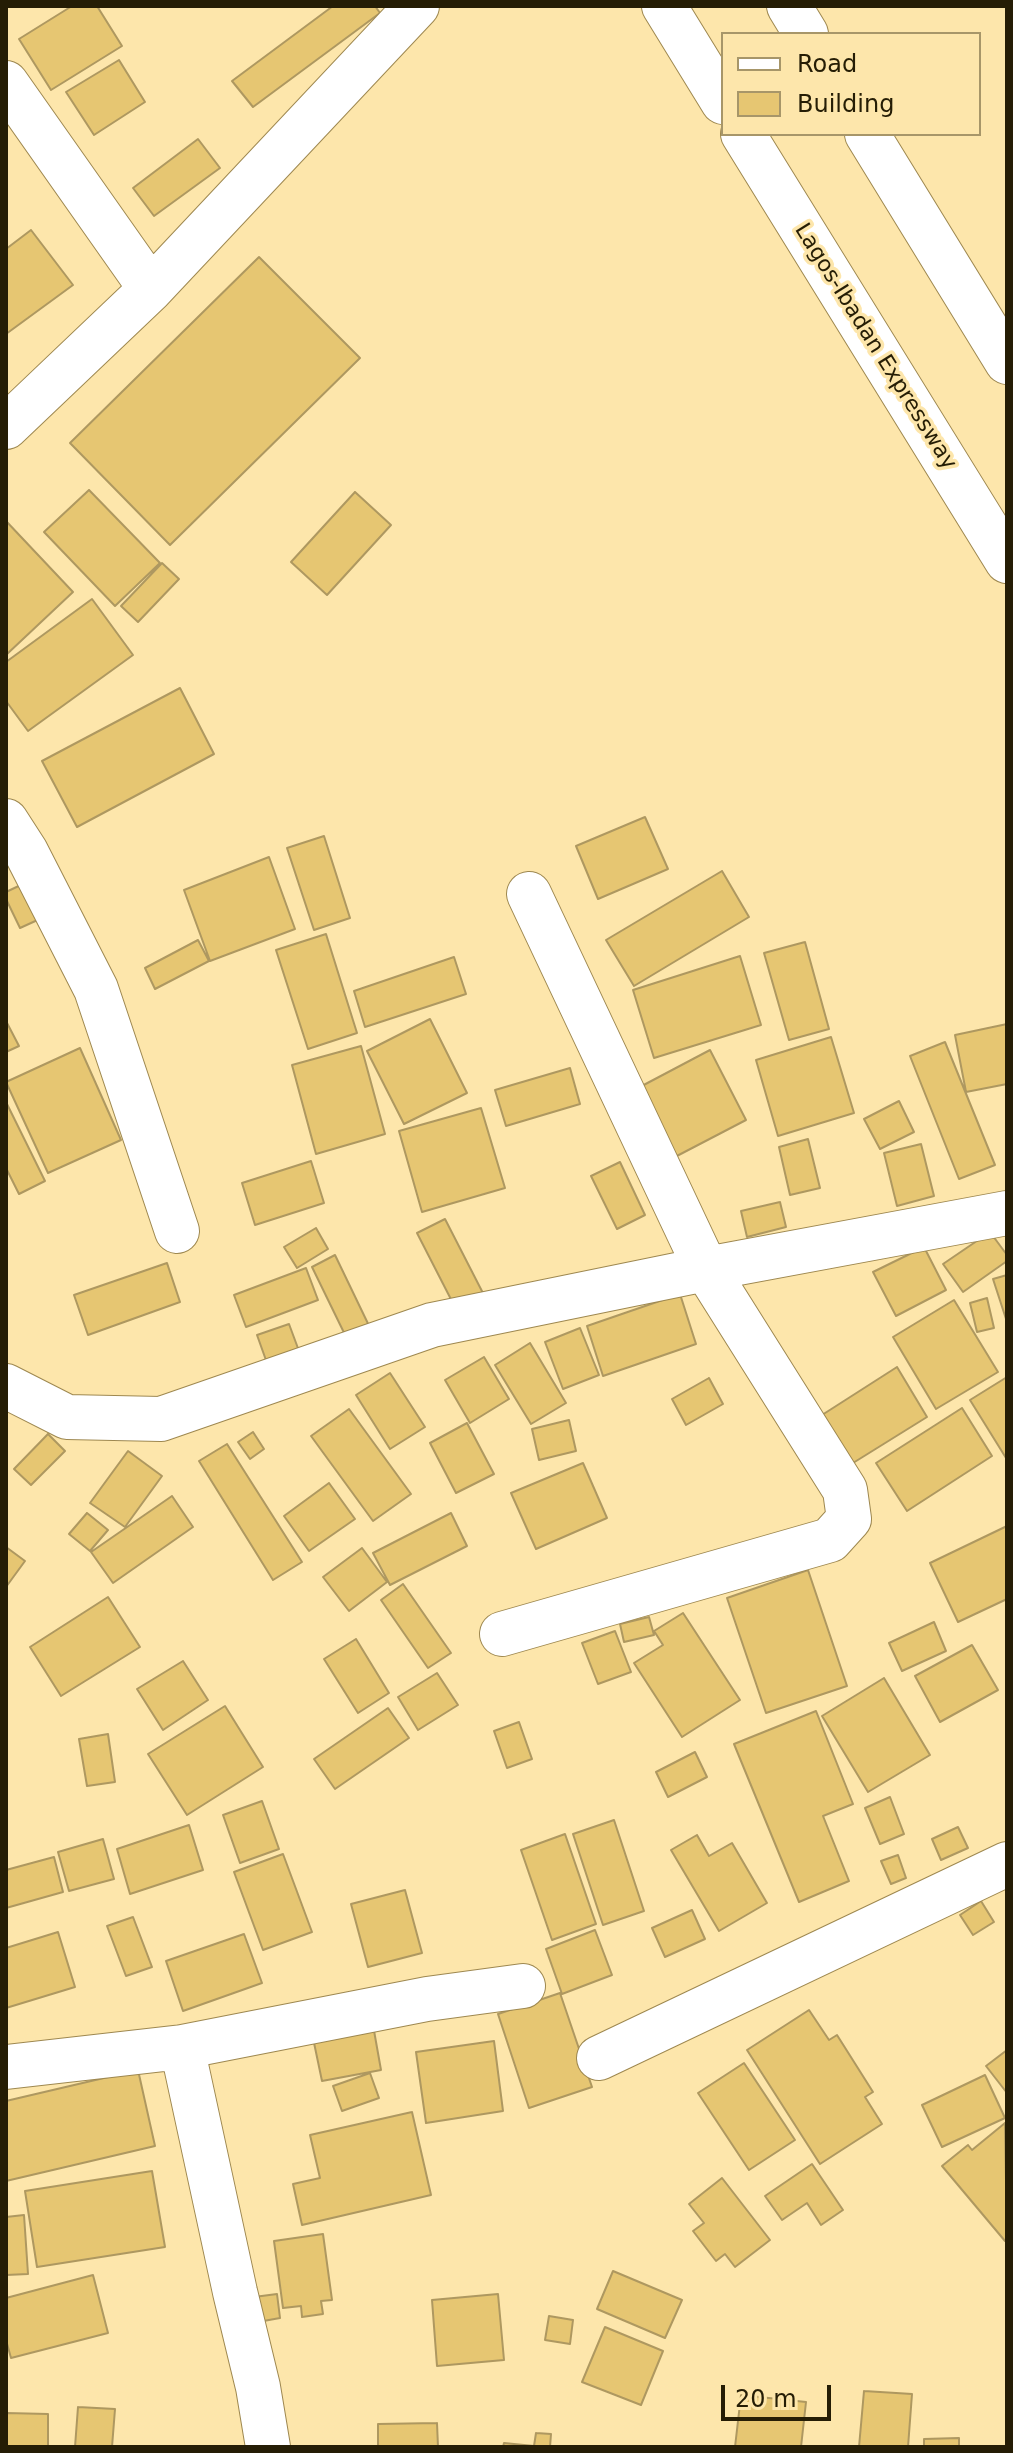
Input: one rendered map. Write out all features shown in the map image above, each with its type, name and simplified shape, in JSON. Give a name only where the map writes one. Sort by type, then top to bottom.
[{"type":"main road","points":[[6,427],[151,289],[417,6]]},
{"type":"main road","points":[[664,6],[721,99]]},
{"type":"main road","points":[[789,6],[805,32]]},
{"type":"main road","points":[[6,83],[151,289]]},
{"type":"main road","name":"Lagos-Ibadan Expressway","points":[[744,136],[1007,561]]},
{"type":"main road","points":[[868,136],[1007,362]]},
{"type":"main road","points":[[6,821],[26,852],[96,989],[177,1231]]},
{"type":"main road","points":[[502,1634],[830,1540],[849,1519],[845,1490],[706,1269],[529,894]]},
{"type":"main road","points":[[6,1386],[67,1417],[161,1419],[432,1325],[706,1269],[1007,1213]]},
{"type":"main road","points":[[599,2058],[1007,1864]]},
{"type":"main road","points":[[6,2067],[182,2047],[427,1999],[523,1986]]},
{"type":"main road","points":[[182,2047],[258,2387],[268,2447]]},
{"type":"building","points":[[72,6],[97,6],[122,46],[51,90],[19,39]]},
{"type":"building","points":[[333,6],[375,6],[380,13],[253,107],[232,81]]},
{"type":"building","points":[[119,60],[145,102],[94,135],[66,92]]},
{"type":"building","points":[[198,139],[220,168],[154,216],[133,188]]},
{"type":"building","points":[[31,230],[73,285],[6,334],[6,249]]},
{"type":"building","points":[[259,257],[360,358],[170,545],[70,443]]},
{"type":"building","points":[[89,490],[160,563],[115,606],[44,532]]},
{"type":"building","points":[[355,492],[391,525],[327,595],[291,562]]},
{"type":"building","points":[[6,521],[73,592],[6,655]]},
{"type":"building","points":[[162,563],[179,579],[138,622],[121,606]]},
{"type":"building","points":[[92,599],[133,655],[28,731],[6,701],[6,662]]},
{"type":"building","points":[[180,688],[214,754],[77,827],[42,761]]},
{"type":"building","points":[[645,817],[668,869],[598,899],[576,846]]},
{"type":"building","points":[[324,836],[350,918],[314,930],[287,848]]},
{"type":"building","points":[[269,857],[295,929],[210,961],[184,890]]},
{"type":"building","points":[[722,871],[749,917],[634,986],[606,940]]},
{"type":"building","points":[[25,883],[42,918],[20,928],[6,899],[6,892]]},
{"type":"building","points":[[326,934],[357,1033],[308,1049],[276,950]]},
{"type":"building","points":[[198,940],[209,961],[155,989],[145,968]]},
{"type":"building","points":[[805,942],[829,1029],[789,1040],[764,953]]},
{"type":"building","points":[[740,956],[761,1025],[654,1058],[633,990]]},
{"type":"building","points":[[454,957],[466,994],[365,1027],[354,991]]},
{"type":"building","points":[[430,1019],[467,1093],[404,1124],[367,1051]]},
{"type":"building","points":[[6,1021],[19,1046],[6,1052]]},
{"type":"building","points":[[1007,1024],[1007,1084],[966,1092],[955,1035]]},
{"type":"building","points":[[831,1037],[854,1113],[778,1136],[756,1060]]},
{"type":"building","points":[[945,1042],[995,1165],[959,1179],[910,1056]]},
{"type":"building","points":[[361,1046],[385,1134],[316,1154],[292,1065]]},
{"type":"building","points":[[80,1048],[121,1140],[48,1173],[6,1082]]},
{"type":"building","points":[[710,1050],[746,1120],[673,1158],[638,1088]]},
{"type":"building","points":[[570,1068],[580,1104],[506,1126],[495,1090]]},
{"type":"building","points":[[899,1101],[914,1132],[880,1149],[864,1119]]},
{"type":"building","points":[[6,1102],[45,1181],[19,1194],[6,1168]]},
{"type":"building","points":[[481,1108],[505,1188],[422,1212],[399,1131]]},
{"type":"building","points":[[808,1139],[820,1188],[790,1195],[779,1147]]},
{"type":"building","points":[[921,1144],[934,1196],[897,1206],[884,1153]]},
{"type":"building","points":[[311,1161],[324,1203],[255,1225],[242,1183]]},
{"type":"building","points":[[620,1162],[645,1215],[617,1229],[591,1176]]},
{"type":"building","points":[[780,1202],[786,1227],[747,1237],[741,1211]]},
{"type":"building","points":[[445,1219],[486,1299],[458,1313],[417,1233]]},
{"type":"building","points":[[316,1228],[328,1249],[297,1268],[284,1247]]},
{"type":"building","points":[[990,1232],[1007,1255],[1007,1261],[963,1292],[943,1264]]},
{"type":"building","points":[[924,1247],[946,1290],[896,1316],[873,1272]]},
{"type":"building","points":[[335,1255],[373,1334],[350,1345],[312,1267]]},
{"type":"building","points":[[167,1263],[180,1302],[88,1335],[74,1295]]},
{"type":"building","points":[[306,1268],[318,1300],[246,1327],[234,1295]]},
{"type":"building","points":[[1007,1275],[1007,1322],[993,1279]]},
{"type":"building","points":[[680,1294],[696,1344],[603,1376],[587,1326]]},
{"type":"building","points":[[987,1298],[994,1328],[977,1332],[970,1303]]},
{"type":"building","points":[[954,1300],[998,1372],[936,1409],[893,1337]]},
{"type":"building","points":[[289,1324],[299,1351],[267,1363],[257,1335]]},
{"type":"building","points":[[580,1328],[599,1375],[563,1389],[545,1342]]},
{"type":"building","points":[[530,1343],[566,1403],[531,1424],[495,1365]]},
{"type":"building","points":[[484,1357],[509,1399],[470,1423],[445,1380]]},
{"type":"building","points":[[897,1367],[927,1417],[853,1463],[822,1415]]},
{"type":"building","points":[[390,1373],[425,1427],[390,1449],[356,1395]]},
{"type":"building","points":[[1007,1377],[1007,1458],[1006,1458],[970,1400]]},
{"type":"building","points":[[709,1378],[723,1404],[686,1425],[672,1399]]},
{"type":"building","points":[[962,1408],[992,1456],[907,1511],[876,1463]]},
{"type":"building","points":[[349,1409],[411,1494],[373,1521],[311,1436]]},
{"type":"building","points":[[569,1420],[576,1451],[539,1460],[532,1429]]},
{"type":"building","points":[[467,1423],[494,1474],[456,1493],[430,1443]]},
{"type":"building","points":[[253,1432],[264,1449],[250,1459],[238,1442]]},
{"type":"building","points":[[48,1434],[65,1451],[31,1485],[14,1469]]},
{"type":"building","points":[[227,1444],[302,1562],[273,1580],[199,1461]]},
{"type":"building","points":[[128,1451],[162,1476],[125,1527],[90,1503]]},
{"type":"building","points":[[583,1463],[607,1518],[536,1549],[511,1493]]},
{"type":"building","points":[[329,1483],[355,1519],[309,1551],[284,1516]]},
{"type":"building","points":[[172,1496],[193,1527],[113,1583],[91,1552]]},
{"type":"building","points":[[87,1513],[108,1530],[90,1551],[69,1534]]},
{"type":"building","points":[[451,1513],[467,1546],[390,1585],[373,1553]]},
{"type":"building","points":[[1007,1526],[1007,1599],[958,1622],[930,1563]]},
{"type":"building","points":[[6,1547],[25,1561],[6,1587]]},
{"type":"building","points":[[362,1548],[387,1582],[349,1611],[323,1577]]},
{"type":"building","points":[[808,1570],[847,1686],[766,1713],[727,1598]]},
{"type":"building","points":[[403,1584],[451,1653],[428,1668],[381,1600]]},
{"type":"building","points":[[108,1597],[140,1647],[61,1696],[30,1647]]},
{"type":"building","points":[[683,1613],[740,1700],[682,1737],[634,1663],[663,1645],[654,1631]]},
{"type":"building","points":[[649,1617],[654,1635],[624,1642],[620,1624]]},
{"type":"building","points":[[934,1622],[946,1651],[902,1671],[889,1643]]},
{"type":"building","points":[[615,1631],[631,1672],[598,1684],[582,1643]]},
{"type":"building","points":[[356,1639],[389,1693],[358,1713],[324,1659]]},
{"type":"building","points":[[972,1645],[998,1690],[940,1722],[915,1676]]},
{"type":"building","points":[[183,1661],[208,1700],[163,1730],[137,1689]]},
{"type":"building","points":[[437,1673],[458,1705],[418,1730],[398,1697]]},
{"type":"building","points":[[884,1678],[930,1755],[868,1792],[822,1716]]},
{"type":"building","points":[[225,1706],[263,1767],[187,1815],[148,1754]]},
{"type":"building","points":[[388,1708],[409,1738],[335,1789],[314,1759]]},
{"type":"building","points":[[816,1711],[853,1804],[823,1816],[849,1881],[799,1902],[734,1744]]},
{"type":"building","points":[[519,1722],[532,1759],[507,1768],[494,1731]]},
{"type":"building","points":[[108,1734],[115,1782],[87,1786],[79,1739]]},
{"type":"building","points":[[695,1752],[707,1777],[668,1797],[656,1772]]},
{"type":"building","points":[[890,1797],[904,1834],[880,1844],[865,1808]]},
{"type":"building","points":[[262,1801],[279,1849],[240,1863],[223,1815]]},
{"type":"building","points":[[614,1820],[644,1911],[603,1925],[573,1834]]},
{"type":"building","points":[[189,1825],[203,1870],[130,1894],[117,1849]]},
{"type":"building","points":[[958,1827],[968,1848],[941,1860],[932,1839]]},
{"type":"building","points":[[565,1834],[596,1924],[552,1940],[521,1850]]},
{"type":"building","points":[[697,1835],[709,1856],[732,1843],[767,1903],[719,1931],[671,1850]]},
{"type":"building","points":[[103,1839],[114,1879],[69,1891],[58,1852]]},
{"type":"building","points":[[283,1854],[312,1932],[263,1950],[234,1872]]},
{"type":"building","points":[[898,1855],[906,1878],[891,1884],[881,1861]]},
{"type":"building","points":[[54,1857],[63,1892],[6,1908],[6,1870]]},
{"type":"building","points":[[405,1890],[422,1953],[368,1967],[351,1904]]},
{"type":"building","points":[[981,1901],[994,1922],[973,1935],[960,1915]]},
{"type":"building","points":[[692,1910],[705,1939],[665,1957],[652,1928]]},
{"type":"building","points":[[133,1917],[152,1967],[126,1976],[107,1926]]},
{"type":"building","points":[[595,1930],[612,1975],[562,1994],[546,1949]]},
{"type":"building","points":[[58,1932],[75,1987],[6,2008],[6,1948]]},
{"type":"building","points":[[244,1934],[262,1983],[183,2011],[166,1961]]},
{"type":"building","points":[[560,1993],[592,2087],[529,2108],[498,2014]]},
{"type":"building","points":[[809,2010],[829,2040],[837,2035],[873,2092],[865,2097],[882,2124],[820,2164],[747,2050]]},
{"type":"building","points":[[373,2025],[381,2070],[322,2081],[313,2038]]},
{"type":"building","points":[[494,2041],[503,2111],[426,2123],[416,2052]]},
{"type":"building","points":[[1007,2050],[1007,2093],[986,2066]]},
{"type":"building","points":[[744,2063],[795,2140],[749,2170],[698,2093]]},
{"type":"building","points":[[138,2070],[155,2146],[6,2181],[6,2101]]},
{"type":"building","points":[[370,2073],[379,2098],[342,2111],[333,2086]]},
{"type":"building","points":[[985,2075],[1005,2118],[942,2147],[922,2105]]},
{"type":"building","points":[[412,2112],[431,2195],[302,2225],[293,2184],[320,2178],[310,2135]]},
{"type":"building","points":[[1005,2123],[1005,2241],[942,2166],[968,2145],[972,2150]]},
{"type":"building","points":[[812,2164],[843,2210],[821,2225],[807,2203],[782,2220],[765,2196]]},
{"type":"building","points":[[152,2171],[165,2247],[37,2267],[25,2191]]},
{"type":"building","points":[[722,2178],[770,2240],[735,2267],[725,2254],[716,2261],[693,2231],[704,2223],[689,2204]]},
{"type":"building","points":[[24,2215],[28,2274],[6,2275],[6,2217]]},
{"type":"building","points":[[323,2234],[332,2300],[321,2301],[323,2314],[302,2317],[301,2306],[283,2308],[274,2241]]},
{"type":"building","points":[[613,2271],[682,2300],[665,2338],[597,2309]]},
{"type":"building","points":[[93,2275],[108,2333],[11,2358],[6,2340],[6,2298]]},
{"type":"building","points":[[277,2294],[280,2318],[258,2322],[254,2297]]},
{"type":"building","points":[[498,2294],[504,2360],[437,2366],[432,2300]]},
{"type":"building","points":[[549,2316],[573,2320],[570,2344],[545,2340]]},
{"type":"building","points":[[605,2327],[663,2351],[641,2405],[582,2382]]},
{"type":"building","points":[[864,2391],[912,2394],[908,2447],[859,2447]]},
{"type":"building","points":[[741,2395],[806,2402],[801,2447],[735,2447]]},
{"type":"building","points":[[78,2407],[115,2409],[112,2447],[75,2447]]},
{"type":"building","points":[[6,2413],[48,2414],[48,2447],[6,2447]]},
{"type":"building","points":[[437,2423],[438,2447],[378,2447],[378,2424]]},
{"type":"building","points":[[536,2433],[551,2434],[550,2447],[503,2447],[504,2443],[534,2446]]},
{"type":"building","points":[[959,2438],[959,2447],[924,2447],[924,2439]]}]
